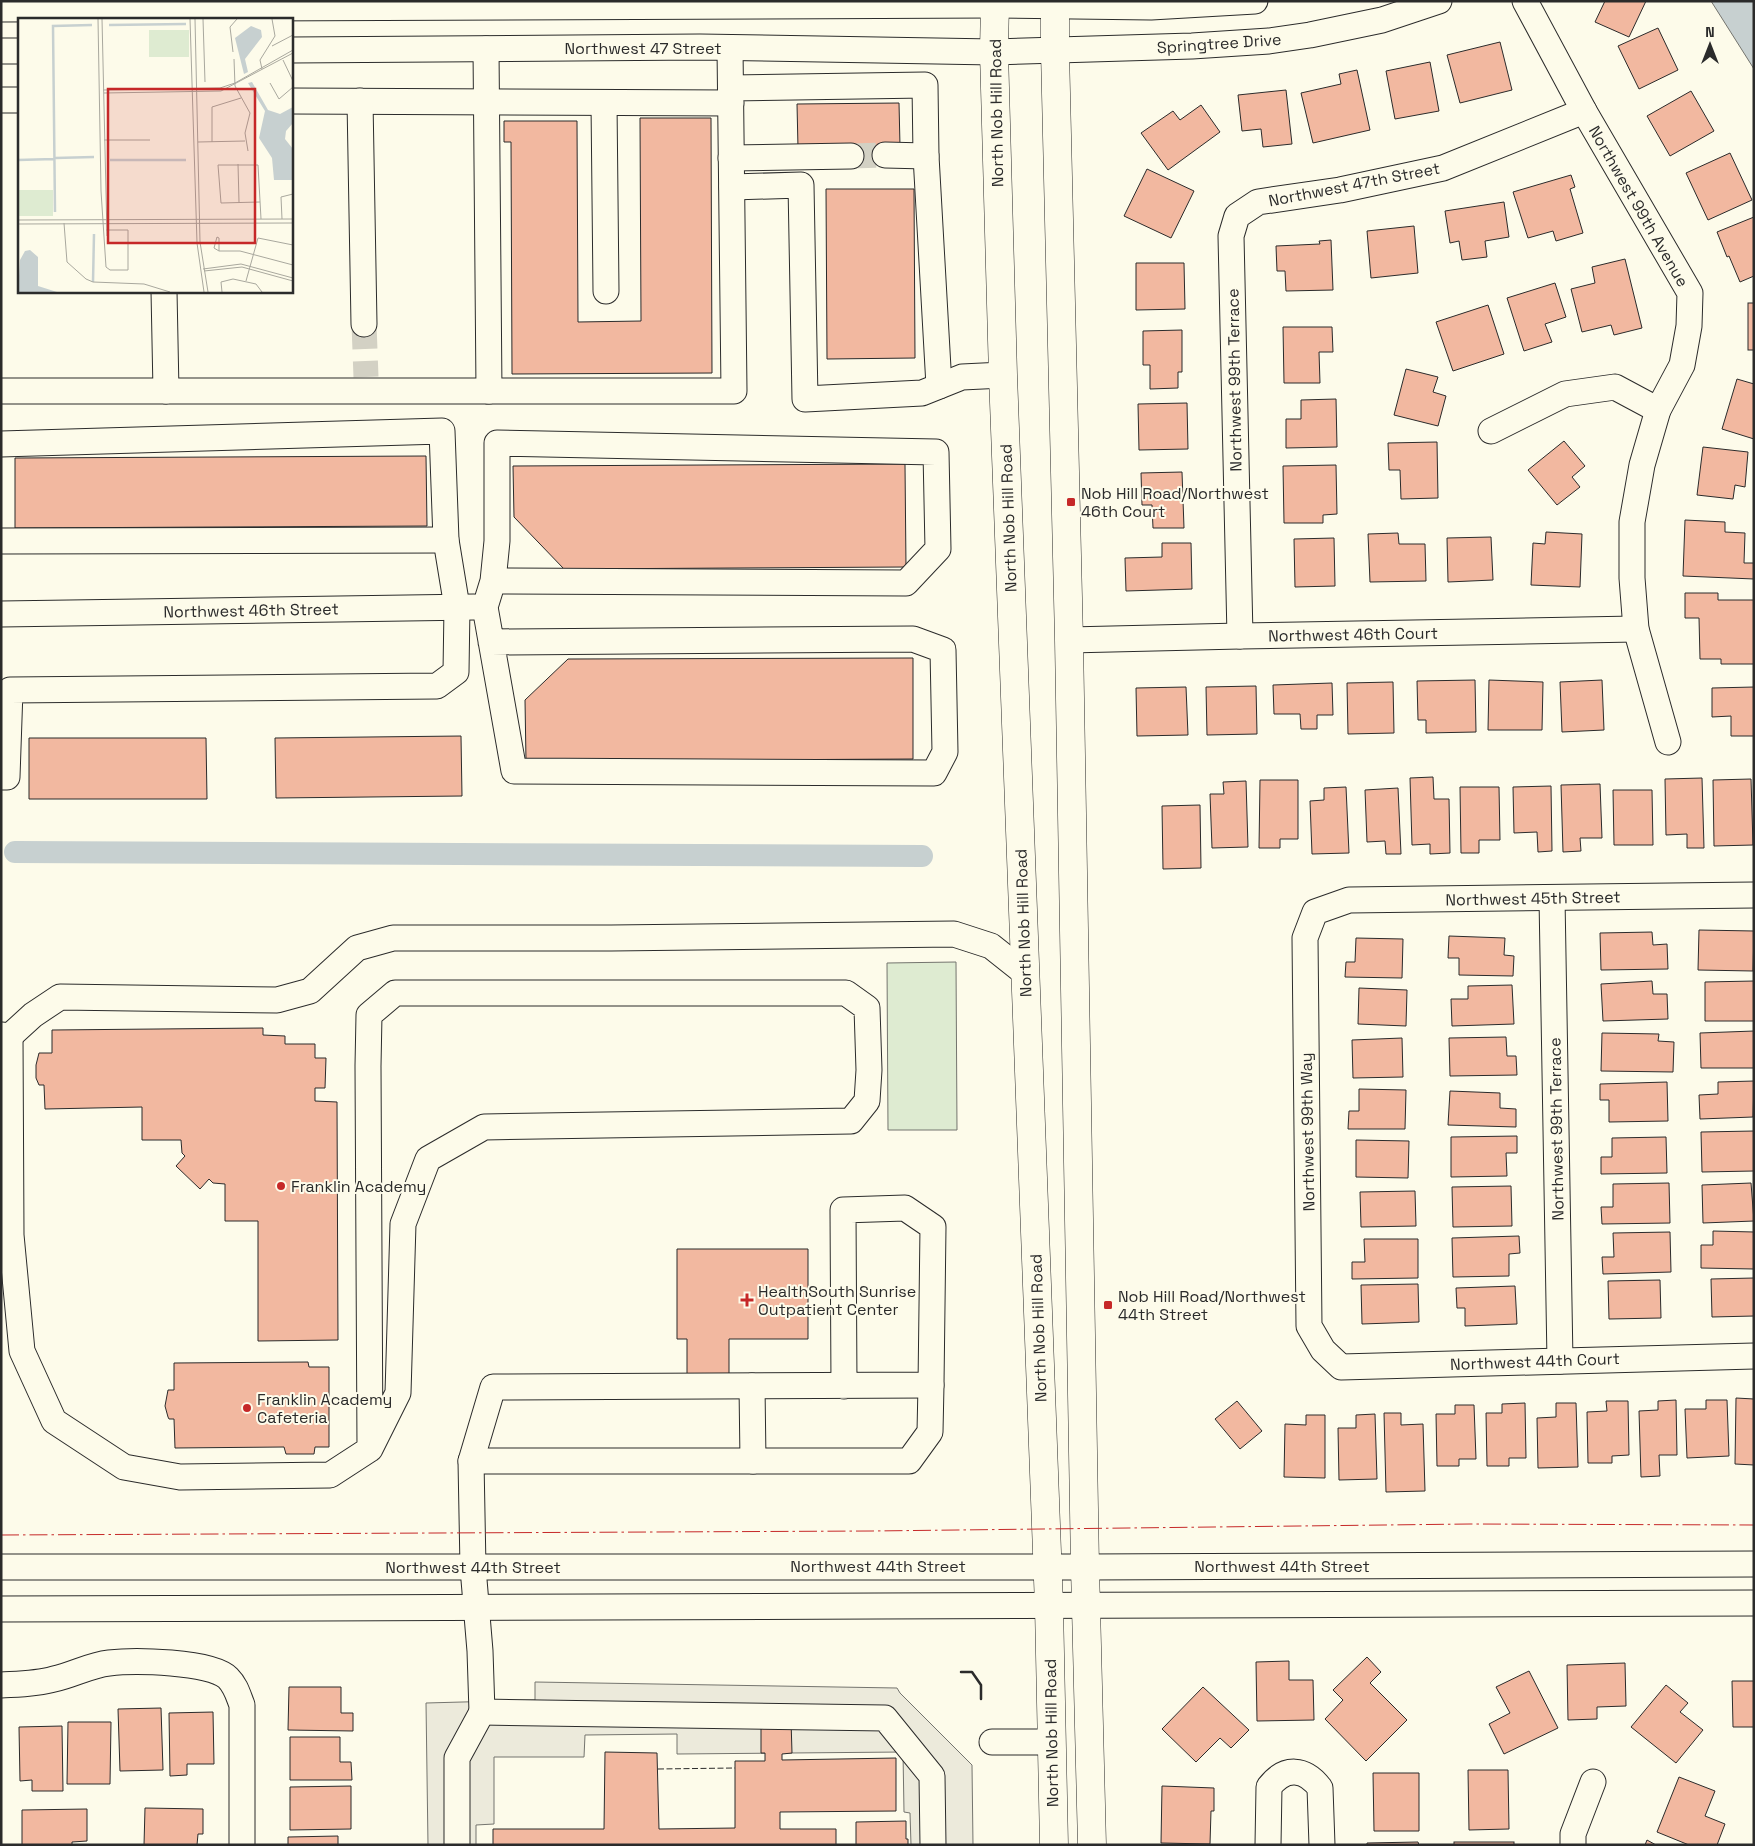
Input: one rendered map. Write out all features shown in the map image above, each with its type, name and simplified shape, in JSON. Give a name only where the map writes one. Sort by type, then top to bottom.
[{"type":"main road","name":"North Nob Hill Road","points":[[995,3],[994,52],[1003,375],[1049,1606],[1054,1845]]},
{"type":"main road","points":[[1055,3],[1092,1845]]},
{"type":"street","points":[[1,9],[261,13],[652,4],[700,6],[1055,3],[1151,7],[1255,1]]},
{"type":"street","name":"Springtree Drive","points":[[994,52],[1192,46],[1270,41],[1382,20],[1439,1]]},
{"type":"street","name":"Northwest 99th Avenue","points":[[1525,1],[1584,110],[1690,293],[1689,326],[1682,365],[1658,410],[1642,465],[1632,522],[1632,578],[1636,630],[1668,742]]},
{"type":"street","points":[[700,6],[700,48]]},
{"type":"street","points":[[486,48],[488,102],[489,391]]},
{"type":"street","points":[[1,391],[166,391],[366,384],[489,391],[734,391],[730,48]]},
{"type":"street","name":"Northwest 47 Street","points":[[292,50],[730,48],[994,52]]},
{"type":"street","points":[[1,51],[18,51]]},
{"type":"street","points":[[292,101],[604,102],[925,85],[926,156],[940,386]]},
{"type":"street","points":[[1,100],[18,100]]},
{"type":"street","points":[[360,101],[364,324]]},
{"type":"street","points":[[604,102],[606,291]]},
{"type":"street","name":"Northwest 47th Street","points":[[1237,216],[1258,202],[1340,190],[1443,168],[1584,110]]},
{"type":"street","points":[[886,155],[926,156]]},
{"type":"street","points":[[731,158],[851,156]]},
{"type":"street","points":[[732,187],[801,185],[805,399],[922,393],[962,377],[1003,375]]},
{"type":"street","name":"Northwest 99th Terrace","points":[[1237,216],[1231,236],[1240,636]]},
{"type":"street","points":[[164,292],[166,391]]},
{"type":"street","points":[[1491,431],[1565,394],[1615,387],[1658,410]]},
{"type":"street","points":[[1,444],[442,431],[446,540],[457,607],[456,672],[437,686],[10,690],[7,777],[1,777]]},
{"type":"street","points":[[491,642],[913,638],[943,650],[945,752],[934,773],[514,771],[491,642],[493,581],[497,541],[497,444],[936,452],[938,549],[906,583],[493,581]]},
{"type":"street","points":[[1,541],[446,540]]},
{"type":"street","name":"Northwest 46th Street","points":[[1,614],[492,607]]},
{"type":"street","name":"Northwest 46th Court","points":[[1069,640],[1636,630]]},
{"type":"street","name":"Northwest 45th Street","points":[[1314,912],[1349,900],[1754,895]]},
{"type":"street","name":"Northwest 99th Terrace","points":[[1552,898],[1560,1360]]},
{"type":"street","name":"Northwest 99th Way","points":[[1314,912],[1305,938],[1309,1326],[1323,1350]]},
{"type":"street","points":[[370,1449],[369,1015],[395,993],[846,993],[867,1008],[869,1070],[867,1101],[851,1121],[484,1127],[428,1158],[402,1224],[398,1393],[370,1449],[330,1475],[180,1477],[124,1467],[54,1421],[22,1352],[11,1236],[6,1036],[60,997],[277,1000],[310,991],[357,948],[393,938],[621,938],[954,934],[991,946],[1025,973]]},
{"type":"street","points":[[471,1461],[909,1461],[930,1432],[933,1227],[905,1208],[843,1210],[844,1386]]},
{"type":"street","name":"Northwest 44th Court","points":[[1323,1350],[1341,1367],[1754,1356]]},
{"type":"street","points":[[457,1845],[457,1758],[482,1712],[480,1651],[473,1568],[471,1461],[493,1387],[931,1385]]},
{"type":"street","points":[[752,1386],[753,1461]]},
{"type":"street","name":"Northwest 44th Street","points":[[1,1567],[1085,1567],[1754,1564]]},
{"type":"street","points":[[1,1609],[476,1606],[1754,1604]]},
{"type":"street","points":[[1,1685],[54,1680],[107,1663],[130,1662],[192,1665],[213,1669],[227,1677],[236,1688],[242,1705],[242,1845]]},
{"type":"street","points":[[482,1712],[885,1718],[932,1776],[933,1845]]},
{"type":"street","points":[[992,1742],[1051,1742]]},
{"type":"street","points":[[1268,1845],[1269,1787],[1281,1775],[1296,1772],[1309,1776],[1320,1788],[1322,1845]]},
{"type":"street","points":[[1573,1845],[1573,1834],[1592,1782]]},
{"type":"green space","points":[[956,962],[957,1130],[888,1130],[887,963]]},
{"type":"shaded area","points":[[1711,1],[1754,1],[1754,69]]},
{"type":"shaded area","points":[[535,1682],[897,1688],[972,1765],[973,1845],[911,1845],[910,1813],[904,1812],[903,1752],[677,1754],[677,1734],[585,1735],[584,1757],[494,1757],[494,1824],[476,1825],[476,1845],[428,1845],[426,1703],[535,1700]]},
{"type":"building","points":[[1605,1],[1646,1],[1629,37],[1595,22]]},
{"type":"building","points":[[1658,28],[1678,70],[1639,89],[1618,46]]},
{"type":"building","points":[[1500,42],[1512,90],[1460,103],[1447,55]]},
{"type":"building","points":[[1430,62],[1439,111],[1395,119],[1386,71]]},
{"type":"building","points":[[1357,70],[1370,130],[1313,143],[1301,93],[1341,84],[1339,74]]},
{"type":"building","points":[[1286,90],[1292,144],[1263,147],[1261,129],[1242,131],[1238,95]]},
{"type":"building","points":[[1691,91],[1714,131],[1670,156],[1647,116]]},
{"type":"building","points":[[899,103],[900,146],[885,159],[851,160],[798,148],[797,104]]},
{"type":"building","points":[[1201,105],[1220,132],[1168,170],[1141,133],[1173,111],[1180,120]]},
{"type":"building","points":[[640,118],[711,118],[712,373],[512,374],[511,142],[504,142],[504,121],[577,121],[578,322],[641,321]]},
{"type":"building","points":[[1730,153],[1752,200],[1708,220],[1686,173]]},
{"type":"building","points":[[1147,169],[1194,191],[1171,238],[1124,216]]},
{"type":"building","points":[[1571,175],[1575,187],[1570,189],[1583,233],[1556,241],[1553,231],[1528,238],[1513,192]]},
{"type":"building","points":[[826,189],[914,189],[915,358],[827,359]]},
{"type":"building","points":[[1504,202],[1509,237],[1485,241],[1487,257],[1462,260],[1459,241],[1450,243],[1445,211]]},
{"type":"building","points":[[1754,217],[1754,276],[1740,282],[1717,232]]},
{"type":"building","points":[[1414,226],[1418,273],[1371,278],[1367,231]]},
{"type":"building","points":[[1331,240],[1333,290],[1286,291],[1285,271],[1277,271],[1276,246],[1320,244],[1319,241]]},
{"type":"building","points":[[1625,259],[1642,328],[1614,335],[1611,325],[1582,332],[1571,289],[1595,283],[1592,267]]},
{"type":"building","points":[[1136,263],[1184,263],[1185,309],[1136,310]]},
{"type":"building","points":[[1555,283],[1566,317],[1545,324],[1552,342],[1524,351],[1507,298]]},
{"type":"building","points":[[1748,303],[1754,303],[1754,350],[1748,350]]},
{"type":"building","points":[[1488,305],[1504,354],[1453,371],[1436,322]]},
{"type":"building","points":[[1283,327],[1332,327],[1333,352],[1319,352],[1320,383],[1284,383]]},
{"type":"building","points":[[1182,330],[1182,372],[1178,372],[1178,388],[1150,389],[1150,365],[1143,365],[1143,331]]},
{"type":"building","points":[[1406,369],[1438,377],[1433,392],[1446,396],[1438,426],[1394,415]]},
{"type":"building","points":[[1737,379],[1754,384],[1754,439],[1722,429]]},
{"type":"building","points":[[1336,399],[1337,447],[1286,448],[1286,419],[1301,419],[1301,400]]},
{"type":"building","points":[[1187,403],[1188,449],[1139,450],[1138,404]]},
{"type":"building","points":[[1564,441],[1585,466],[1572,477],[1580,487],[1557,505],[1528,470]]},
{"type":"building","points":[[1437,442],[1438,498],[1401,499],[1400,470],[1389,470],[1388,443]]},
{"type":"building","points":[[1703,447],[1748,452],[1745,487],[1735,485],[1733,499],[1697,495]]},
{"type":"building","points":[[426,456],[427,526],[15,528],[15,458]]},
{"type":"building","points":[[905,464],[906,567],[564,569],[514,517],[513,466]]},
{"type":"building","points":[[1336,465],[1337,514],[1323,515],[1323,523],[1284,523],[1283,466]]},
{"type":"building","points":[[1182,472],[1184,528],[1153,528],[1152,505],[1142,505],[1141,473]]},
{"type":"building","points":[[1685,520],[1725,522],[1725,532],[1745,533],[1744,563],[1754,563],[1754,579],[1683,576]]},
{"type":"building","points":[[1546,532],[1582,534],[1580,587],[1531,585],[1533,543],[1545,544]]},
{"type":"building","points":[[1398,533],[1399,544],[1425,544],[1426,581],[1370,582],[1368,534]]},
{"type":"building","points":[[1491,537],[1493,580],[1448,582],[1447,538]]},
{"type":"building","points":[[1334,538],[1335,586],[1295,587],[1294,539]]},
{"type":"building","points":[[1162,543],[1191,543],[1192,589],[1126,591],[1125,558],[1162,557]]},
{"type":"building","points":[[1685,593],[1718,593],[1718,600],[1754,600],[1754,664],[1721,664],[1721,659],[1700,659],[1699,618],[1685,618]]},
{"type":"building","points":[[913,658],[913,759],[526,761],[525,700],[568,659]]},
{"type":"building","points":[[1475,680],[1476,732],[1426,733],[1426,720],[1418,720],[1417,681]]},
{"type":"building","points":[[1489,680],[1543,682],[1542,730],[1488,730]]},
{"type":"building","points":[[1602,680],[1604,730],[1562,732],[1560,682]]},
{"type":"building","points":[[1393,682],[1394,733],[1348,734],[1347,683]]},
{"type":"building","points":[[1332,683],[1333,715],[1317,715],[1317,729],[1301,729],[1300,714],[1274,714],[1273,685]]},
{"type":"building","points":[[1256,686],[1257,734],[1207,735],[1206,687]]},
{"type":"building","points":[[1186,687],[1188,735],[1137,736],[1136,688]]},
{"type":"building","points":[[1754,687],[1754,736],[1731,736],[1731,716],[1712,717],[1712,688]]},
{"type":"building","points":[[461,736],[462,796],[276,798],[275,738]]},
{"type":"building","points":[[29,738],[206,738],[207,799],[29,799]]},
{"type":"building","points":[[1433,777],[1434,799],[1449,799],[1450,853],[1430,854],[1430,844],[1412,845],[1410,778]]},
{"type":"building","points":[[1702,778],[1704,848],[1687,848],[1687,834],[1666,835],[1665,779]]},
{"type":"building","points":[[1751,779],[1753,845],[1714,846],[1713,780]]},
{"type":"building","points":[[1260,780],[1298,780],[1298,839],[1280,839],[1280,848],[1259,848]]},
{"type":"building","points":[[1246,781],[1248,847],[1212,848],[1210,794],[1224,794],[1223,782]]},
{"type":"building","points":[[1600,784],[1602,838],[1580,838],[1581,851],[1563,852],[1561,785]]},
{"type":"building","points":[[1551,786],[1552,851],[1538,852],[1537,832],[1514,833],[1513,787]]},
{"type":"building","points":[[1346,787],[1349,853],[1312,854],[1310,801],[1324,800],[1324,788]]},
{"type":"building","points":[[1460,787],[1499,787],[1500,840],[1479,840],[1479,853],[1461,853]]},
{"type":"building","points":[[1398,788],[1401,854],[1386,854],[1385,841],[1367,842],[1365,790]]},
{"type":"building","points":[[1613,790],[1652,790],[1653,845],[1614,845]]},
{"type":"building","points":[[1200,805],[1201,868],[1163,869],[1162,806]]},
{"type":"building","points":[[1699,930],[1754,931],[1753,971],[1698,970]]},
{"type":"building","points":[[1652,932],[1653,945],[1667,944],[1668,969],[1601,970],[1600,933]]},
{"type":"building","points":[[1449,936],[1505,938],[1504,955],[1514,956],[1513,976],[1459,975],[1459,958],[1448,958]]},
{"type":"building","points":[[1356,938],[1403,939],[1402,978],[1345,977],[1346,962],[1355,962]]},
{"type":"building","points":[[1652,981],[1653,994],[1667,994],[1668,1019],[1603,1021],[1601,984]]},
{"type":"building","points":[[1754,981],[1754,1021],[1705,1021],[1705,982]]},
{"type":"building","points":[[1512,985],[1514,1024],[1452,1026],[1451,999],[1468,999],[1468,986]]},
{"type":"building","points":[[1359,988],[1407,990],[1406,1026],[1358,1024]]},
{"type":"building","name":"Franklin Academy","points":[[263,1028],[263,1035],[285,1036],[285,1044],[315,1044],[315,1058],[326,1058],[325,1088],[315,1088],[315,1101],[337,1102],[338,1340],[258,1341],[258,1221],[225,1221],[225,1184],[213,1183],[209,1179],[200,1189],[176,1166],[185,1156],[182,1153],[181,1140],[142,1140],[142,1107],[45,1109],[44,1085],[39,1085],[36,1078],[36,1065],[39,1053],[52,1053],[52,1030]]},
{"type":"building","points":[[1754,1031],[1754,1068],[1701,1068],[1700,1033]]},
{"type":"building","points":[[1602,1033],[1659,1034],[1658,1041],[1674,1042],[1673,1072],[1601,1071]]},
{"type":"building","points":[[1506,1037],[1507,1056],[1516,1056],[1517,1075],[1450,1076],[1449,1038]]},
{"type":"building","points":[[1402,1038],[1403,1077],[1353,1078],[1352,1040]]},
{"type":"building","points":[[1754,1081],[1753,1117],[1700,1119],[1699,1095],[1718,1094],[1718,1082]]},
{"type":"building","points":[[1667,1082],[1668,1121],[1609,1122],[1609,1100],[1600,1100],[1600,1084]]},
{"type":"building","points":[[1359,1089],[1406,1090],[1405,1129],[1348,1129],[1349,1111],[1359,1111]]},
{"type":"building","points":[[1450,1091],[1500,1093],[1500,1108],[1516,1109],[1516,1127],[1448,1125]]},
{"type":"building","points":[[1754,1131],[1754,1171],[1702,1172],[1701,1132]]},
{"type":"building","points":[[1517,1136],[1517,1153],[1506,1153],[1507,1176],[1451,1177],[1451,1137]]},
{"type":"building","points":[[1666,1137],[1667,1173],[1601,1174],[1601,1157],[1612,1157],[1612,1138]]},
{"type":"building","points":[[1356,1140],[1409,1141],[1408,1178],[1356,1177]]},
{"type":"building","points":[[1669,1183],[1670,1223],[1602,1224],[1601,1207],[1613,1207],[1613,1184]]},
{"type":"building","points":[[1751,1183],[1754,1221],[1703,1223],[1702,1185]]},
{"type":"building","points":[[1511,1186],[1512,1226],[1453,1227],[1452,1187]]},
{"type":"building","points":[[1415,1191],[1416,1226],[1361,1227],[1360,1192]]},
{"type":"building","points":[[1713,1231],[1754,1232],[1754,1269],[1701,1268],[1701,1245],[1713,1245]]},
{"type":"building","points":[[1670,1232],[1671,1272],[1603,1274],[1602,1257],[1614,1257],[1613,1233]]},
{"type":"building","points":[[1519,1236],[1520,1253],[1509,1254],[1509,1276],[1453,1277],[1452,1238]]},
{"type":"building","points":[[1364,1239],[1418,1239],[1418,1278],[1352,1279],[1352,1262],[1365,1262]]},
{"type":"building","points":[[677,1249],[808,1249],[808,1339],[729,1339],[729,1378],[687,1378],[687,1339],[677,1339]]},
{"type":"building","points":[[1754,1278],[1754,1316],[1712,1317],[1711,1279]]},
{"type":"building","points":[[1660,1280],[1661,1318],[1609,1319],[1608,1281]]},
{"type":"building","points":[[1418,1284],[1419,1322],[1362,1324],[1361,1285]]},
{"type":"building","points":[[1515,1286],[1517,1324],[1465,1326],[1465,1308],[1457,1308],[1456,1288]]},
{"type":"building","name":"Franklin Academy Cafeteria","points":[[308,1362],[309,1367],[329,1367],[329,1447],[315,1447],[314,1454],[286,1454],[284,1447],[175,1448],[174,1419],[169,1419],[165,1406],[168,1390],[174,1390],[174,1363]]},
{"type":"building","points":[[1736,1398],[1754,1399],[1754,1465],[1735,1464]]},
{"type":"building","points":[[1676,1400],[1677,1455],[1659,1455],[1660,1476],[1641,1477],[1639,1411],[1658,1410],[1658,1401]]},
{"type":"building","points":[[1706,1400],[1727,1400],[1729,1456],[1687,1458],[1685,1409],[1706,1409]]},
{"type":"building","points":[[1237,1401],[1262,1431],[1240,1449],[1215,1419]]},
{"type":"building","points":[[1606,1401],[1628,1401],[1629,1455],[1612,1456],[1612,1463],[1588,1463],[1587,1412],[1607,1411]]},
{"type":"building","points":[[1525,1403],[1526,1458],[1509,1458],[1509,1466],[1487,1466],[1486,1413],[1502,1413],[1502,1404]]},
{"type":"building","points":[[1556,1403],[1576,1403],[1578,1467],[1538,1468],[1537,1418],[1556,1417]]},
{"type":"building","points":[[1455,1405],[1474,1405],[1476,1459],[1459,1459],[1459,1466],[1437,1466],[1436,1414],[1455,1414]]},
{"type":"building","points":[[1384,1413],[1401,1413],[1401,1425],[1423,1424],[1425,1491],[1386,1492]]},
{"type":"building","points":[[1375,1414],[1377,1479],[1339,1480],[1338,1428],[1356,1428],[1356,1415]]},
{"type":"building","points":[[1306,1415],[1325,1415],[1325,1478],[1284,1477],[1285,1424],[1306,1425]]},
{"type":"building","points":[[1367,1657],[1381,1672],[1370,1683],[1407,1720],[1366,1761],[1325,1719],[1343,1700],[1333,1690]]},
{"type":"building","points":[[1289,1661],[1289,1680],[1313,1680],[1314,1720],[1257,1721],[1256,1662]]},
{"type":"building","points":[[1625,1663],[1626,1706],[1597,1707],[1597,1719],[1568,1720],[1567,1665]]},
{"type":"building","points":[[1529,1671],[1558,1728],[1504,1754],[1489,1724],[1510,1713],[1496,1687]]},
{"type":"building","points":[[1732,1681],[1754,1681],[1754,1727],[1733,1727]]},
{"type":"building","points":[[1666,1685],[1688,1703],[1680,1712],[1703,1730],[1676,1763],[1631,1727]]},
{"type":"building","points":[[289,1687],[341,1687],[341,1713],[353,1713],[353,1731],[288,1730]]},
{"type":"building","points":[[1203,1687],[1249,1730],[1231,1748],[1220,1738],[1196,1762],[1162,1729]]},
{"type":"building","points":[[161,1708],[163,1770],[120,1771],[118,1709]]},
{"type":"building","points":[[213,1712],[214,1764],[187,1764],[187,1775],[170,1776],[169,1713]]},
{"type":"building","points":[[761,1720],[791,1720],[792,1753],[782,1754],[782,1760],[896,1758],[896,1811],[780,1812],[780,1829],[836,1829],[836,1845],[493,1845],[493,1829],[604,1829],[605,1752],[657,1753],[659,1829],[735,1828],[735,1761],[765,1761],[765,1753],[761,1753]]},
{"type":"building","points":[[68,1722],[111,1722],[110,1784],[67,1784]]},
{"type":"building","points":[[62,1726],[63,1791],[32,1791],[32,1780],[20,1781],[19,1727]]},
{"type":"building","points":[[290,1737],[340,1737],[340,1762],[351,1762],[352,1780],[290,1780]]},
{"type":"building","points":[[1468,1770],[1508,1770],[1509,1829],[1469,1830]]},
{"type":"building","points":[[1373,1773],[1419,1773],[1419,1831],[1374,1831]]},
{"type":"building","points":[[1679,1777],[1715,1791],[1705,1816],[1725,1824],[1717,1845],[1689,1845],[1657,1832]]},
{"type":"building","points":[[351,1786],[351,1829],[290,1830],[290,1787]]},
{"type":"building","points":[[1162,1786],[1214,1788],[1214,1811],[1211,1811],[1210,1844],[1161,1843]]},
{"type":"building","points":[[145,1808],[203,1809],[203,1834],[198,1834],[197,1845],[144,1845]]},
{"type":"building","points":[[87,1809],[87,1841],[72,1842],[72,1845],[22,1845],[22,1810]]},
{"type":"building","points":[[906,1821],[908,1845],[856,1845],[856,1822]]},
{"type":"building","points":[[338,1836],[338,1845],[288,1845],[288,1837]]},
{"type":"building","points":[[1647,1840],[1656,1845],[1645,1845]]},
{"type":"building","points":[[1418,1842],[1419,1845],[1367,1845],[1367,1843]]},
{"type":"building","points":[[1454,1842],[1514,1842],[1514,1845],[1454,1845]]},
{"type":"waterway","points":[[15,852],[922,856]]},
{"type":"tunnel","points":[[851,156],[885,155]]},
{"type":"tunnel","points":[[364,324],[366,377]]},
{"type":"fence","points":[[658,1769],[735,1768]]},
{"type":"wall","points":[[961,1672],[972,1672],[981,1685],[981,1699]]},
{"type":"power","points":[[1,1535],[872,1531],[1470,1524],[1754,1525]]},
{"type":"place","name":"Nob Hill Road/Northwest 46th Court","points":[[1071,502]]},
{"type":"place","name":"Franklin Academy","points":[[281,1186]]},
{"type":"place","name":"HealthSouth Sunrise Outpatient Center","points":[[747,1300]]},
{"type":"place","name":"Nob Hill Road/Northwest 44th Street","points":[[1108,1305]]},
{"type":"place","name":"Franklin Academy Cafeteria","points":[[247,1408]]}]
